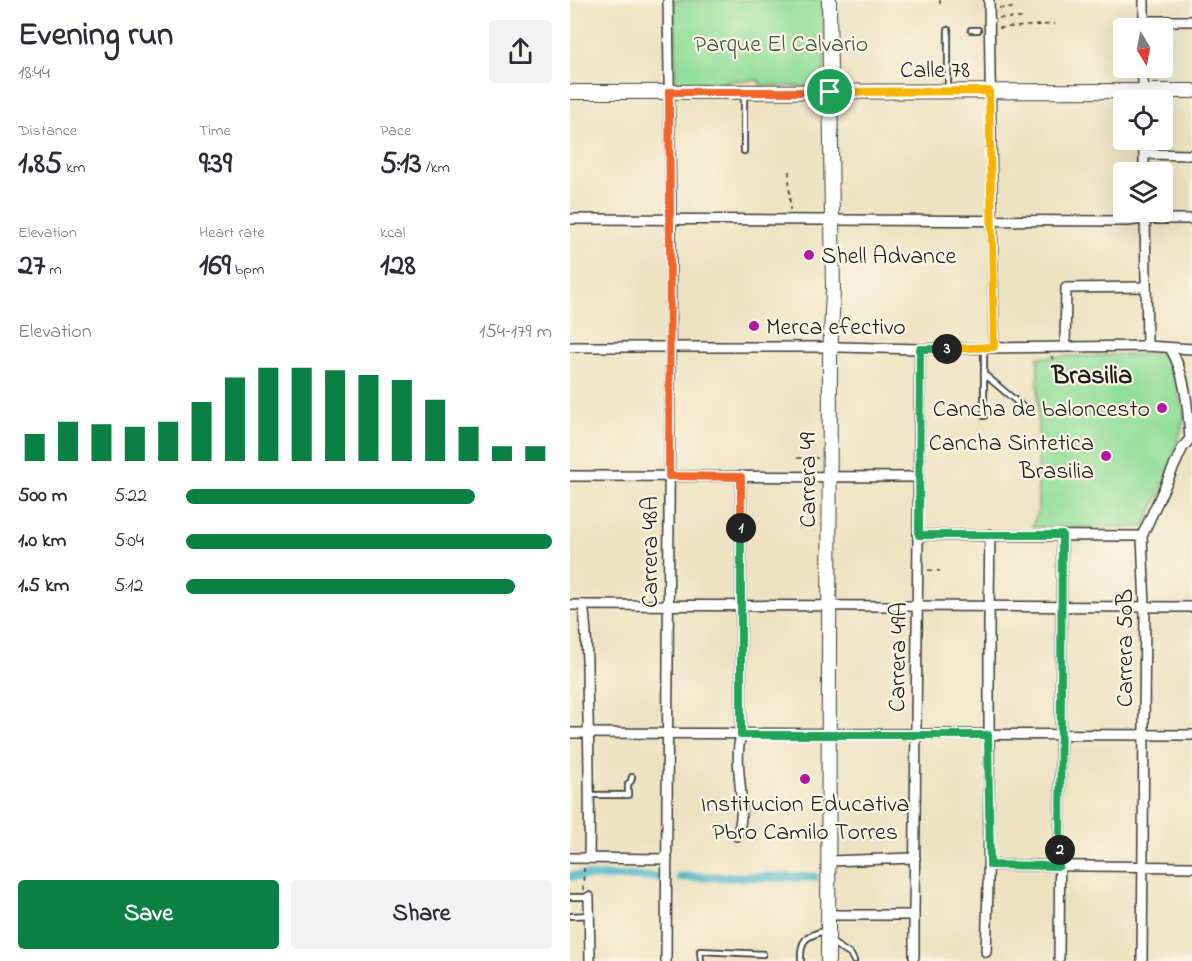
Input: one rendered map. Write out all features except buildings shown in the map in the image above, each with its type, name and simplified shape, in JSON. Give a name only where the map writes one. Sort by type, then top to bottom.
[{"type":"street","name":"Carrera 48A","points":[[666,961],[669,0]]},
{"type":"street","name":"Carrera 49","points":[[828,961],[830,347],[833,291],[829,0]]},
{"type":"street","points":[[1144,0],[1144,18]]},
{"type":"street","points":[[989,13],[992,220],[989,348]]},
{"type":"street","points":[[1173,23],[1192,21]]},
{"type":"street","name":"Calle 78","points":[[570,92],[989,91],[1113,95]]},
{"type":"street","name":"Calle 78","points":[[1173,94],[1192,92]]},
{"type":"street","points":[[1144,150],[1144,162]]},
{"type":"street","points":[[1144,154],[1192,155]]},
{"type":"street","points":[[1173,217],[1192,219]]},
{"type":"street","points":[[570,219],[1113,221]]},
{"type":"street","points":[[1145,222],[1147,346]]},
{"type":"street","points":[[1065,347],[1066,288],[1146,287]]},
{"type":"street","points":[[570,347],[920,349],[1147,346],[1192,349]]},
{"type":"street","name":"Carrera 50B","points":[[1142,961],[1145,607],[1142,536],[1184,447],[1191,440],[1185,395],[1170,348]]},
{"type":"street","name":"Carrera 49A","points":[[914,957],[920,349]]},
{"type":"street","points":[[570,476],[919,477]]},
{"type":"street","points":[[737,836],[741,825],[738,746],[741,735],[741,477]]},
{"type":"street","points":[[986,952],[990,865],[988,607],[990,534]]},
{"type":"street","points":[[919,535],[1142,536]]},
{"type":"street","points":[[1059,958],[1062,535]]},
{"type":"street","points":[[570,605],[1192,608]]},
{"type":"street","points":[[584,605],[588,642],[589,858]]},
{"type":"street","points":[[570,734],[1192,735]]},
{"type":"street","points":[[570,858],[667,858]]},
{"type":"street","points":[[828,861],[915,858]]},
{"type":"street","points":[[990,865],[1192,867]]},
{"type":"street","points":[[589,897],[590,961]]},
{"type":"street","points":[[828,928],[915,915]]},
{"type":"lane","points":[[948,30],[948,91]]},
{"type":"lane","points":[[971,30],[978,30]]},
{"type":"lane","points":[[744,91],[744,152]]},
{"type":"lane","points":[[984,416],[984,374],[989,348]]},
{"type":"lane","points":[[984,374],[1029,411]]},
{"type":"lane","points":[[590,795],[628,795],[628,784],[632,777]]},
{"type":"lane","points":[[570,897],[589,897]]},
{"type":"lane","points":[[572,916],[590,915]]},
{"type":"lane","points":[[801,961],[802,945],[807,937],[828,928],[854,961]]},
{"type":"lane","points":[[701,961],[700,951],[763,954]]},
{"type":"path","points":[[989,13],[1016,8]]},
{"type":"path","points":[[989,13],[1026,18]]},
{"type":"path","points":[[989,13],[1014,28],[1055,24]]},
{"type":"path","points":[[789,171],[790,210]]},
{"type":"path","points":[[1039,347],[1049,354],[1074,383]]},
{"type":"path","points":[[797,458],[822,458]]},
{"type":"path","points":[[918,570],[940,571]]},
{"type":"path","points":[[584,869],[584,883]]},
{"type":"green space","name":"Parque El Calvario","points":[[674,0],[824,0],[824,84],[822,87],[760,85],[759,80],[724,81],[722,87],[676,85]]},
{"type":"green space","points":[[1167,354],[1185,417],[1165,482],[1144,527],[1032,527],[1038,511],[1038,357]]},
{"type":"waterway","points":[[570,876],[665,877]]},
{"type":"waterway","points":[[680,877],[814,877]]},
{"type":"place","name":"Shell Advance","points":[[809,255]]},
{"type":"place","name":"Merca efectivo","points":[[754,326]]},
{"type":"place","name":"Cancha de baloncesto","points":[[1162,408]]},
{"type":"place","name":"Cancha Sintetica Brasilia","points":[[1106,456]]},
{"type":"place","name":"Institucion Educativa Pbro Camilo Torres","points":[[805,779]]},
{"type":"district","name":"Brasilia","points":[[1092,374]]},
{"type":"route","points":[[989,91],[994,347],[920,349],[919,535],[1062,535],[1059,866],[990,865],[988,735],[741,735],[741,477],[669,476],[669,92],[830,92],[989,91]]}]
